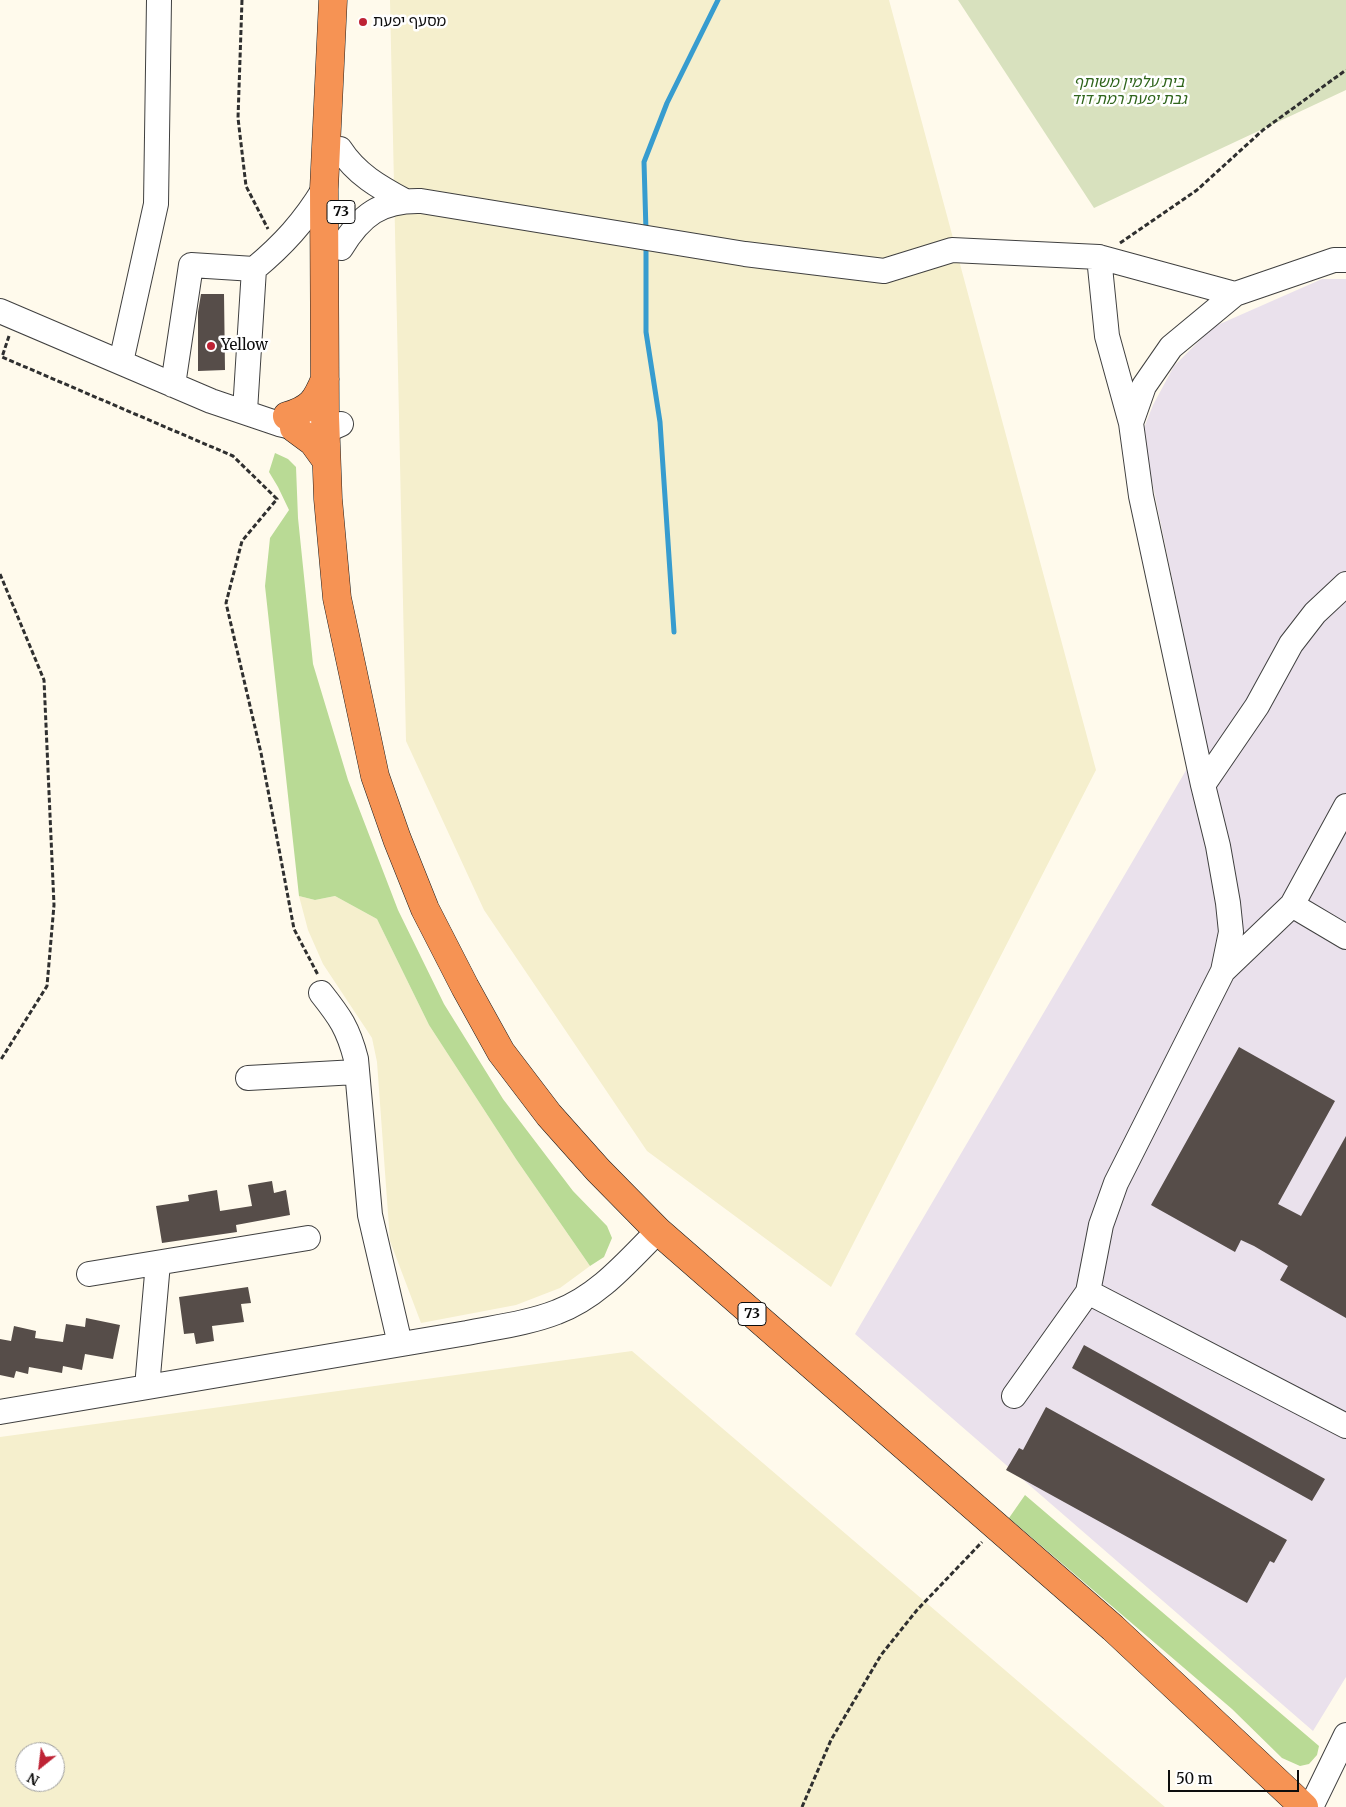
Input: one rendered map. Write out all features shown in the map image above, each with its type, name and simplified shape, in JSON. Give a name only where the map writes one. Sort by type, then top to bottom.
[{"type":"highway","name":"73","points":[[333,0],[324,189],[324,379],[331,424],[359,706]]},
{"type":"highway","name":"73","points":[[339,0],[341,248],[331,424],[326,460],[337,598],[375,776],[397,839],[425,909],[464,987],[497,1044],[549,1115],[598,1170],[658,1231],[1113,1628],[1304,1807]]},
{"type":"highway","points":[[324,379],[314,401],[290,422],[313,442],[326,460]]},
{"type":"street","points":[[121,362],[156,204],[159,0]]},
{"type":"street","points":[[340,149],[348,161],[361,173],[379,187],[405,201]]},
{"type":"street","points":[[173,384],[190,265],[259,264],[291,236],[309,214],[324,189]]},
{"type":"street","points":[[341,248],[352,230],[367,215],[384,206],[405,201],[421,201],[745,254],[884,271],[952,250],[1099,258],[1235,294]]},
{"type":"street","points":[[1014,1396],[1088,1292],[1101,1225],[1116,1183],[1223,971],[1231,932],[1218,846],[1203,785],[1141,496],[1131,423],[1107,336],[1099,258]]},
{"type":"street","points":[[1131,423],[1144,386],[1171,347],[1235,294],[1334,260],[1346,260]]},
{"type":"street","points":[[245,411],[259,264]]},
{"type":"street","points":[[7,314],[211,401],[290,422],[331,424]]},
{"type":"street","points":[[1203,785],[1257,706],[1291,644],[1315,613],[1346,584]]},
{"type":"street","points":[[1223,971],[1292,905],[1346,806]]},
{"type":"street","points":[[1292,905],[1346,937]]},
{"type":"street","points":[[321,993],[343,1021],[356,1059],[370,1215],[400,1344]]},
{"type":"street","points":[[248,1078],[356,1072]]},
{"type":"street","points":[[0,1412],[400,1344],[535,1319],[558,1312],[597,1289],[658,1231]]},
{"type":"street","points":[[89,1274],[308,1238]]},
{"type":"street","points":[[147,1387],[158,1262]]},
{"type":"street","points":[[1088,1292],[1346,1426]]},
{"type":"street","points":[[1311,1807],[1346,1735]]},
{"type":"path","points":[[242,0],[238,118],[246,186],[268,228],[259,264]]},
{"type":"path","points":[[1099,258],[1197,190],[1262,130],[1346,70]]},
{"type":"path","points":[[7,314],[2,357],[233,456],[277,499],[242,541],[226,603],[261,753],[294,930],[318,972],[321,993]]},
{"type":"path","points":[[0,574],[44,680],[54,905],[47,986],[0,1061]]},
{"type":"path","points":[[802,1807],[831,1740],[881,1655],[917,1610],[996,1527]]},
{"type":"shaded area","points":[[390,0],[889,0],[1096,770],[831,1287],[647,1151],[484,910],[406,741]]},
{"type":"shaded area","points":[[1322,279],[1346,279],[1346,1677],[1313,1731],[855,1334],[1205,738],[1142,433],[1153,405],[1174,366],[1213,327]]},
{"type":"shaded area","points":[[299,896],[315,900],[335,896],[377,919],[429,1025],[516,1159],[590,1266],[560,1288],[516,1305],[421,1323],[390,1241],[377,1062],[372,1038],[323,964],[308,930]]},
{"type":"shaded area","points":[[632,1351],[1165,1807],[0,1807],[0,1437]]},
{"type":"green space","name":"בית עלמין משותף גבת יפעת רמת דוד","points":[[958,0],[1346,0],[1346,90],[1094,208]]},
{"type":"green space","points":[[275,453],[288,459],[296,467],[298,518],[313,664],[348,780],[398,910],[444,1004],[503,1099],[573,1191],[607,1226],[612,1238],[604,1257],[590,1266],[516,1159],[429,1025],[377,919],[335,896],[315,900],[299,896],[265,586],[270,538],[289,510],[269,472]]},
{"type":"green space","points":[[1025,1495],[1319,1746],[1317,1755],[1309,1764],[1300,1766],[1282,1758],[1232,1709],[1009,1518]]},
{"type":"building","points":[[201,294],[224,294],[225,370],[198,371],[198,312]]},
{"type":"building","points":[[1239,1047],[1335,1101],[1278,1204],[1301,1216],[1346,1136],[1346,1318],[1280,1280],[1288,1266],[1254,1246],[1241,1240],[1235,1252],[1151,1205]]},
{"type":"building","points":[[272,1181],[274,1193],[286,1190],[290,1215],[236,1225],[237,1232],[162,1243],[156,1206],[189,1201],[188,1195],[217,1190],[220,1211],[252,1206],[248,1185]]},
{"type":"building","points":[[248,1287],[251,1303],[241,1304],[244,1322],[212,1326],[214,1341],[196,1344],[194,1333],[184,1334],[179,1297]]},
{"type":"building","points":[[86,1318],[120,1325],[113,1359],[85,1354],[82,1370],[63,1366],[62,1373],[29,1367],[28,1374],[16,1371],[14,1378],[0,1375],[0,1339],[11,1341],[14,1326],[36,1331],[35,1338],[63,1342],[66,1324],[85,1327]]},
{"type":"building","points":[[1084,1345],[1325,1479],[1312,1501],[1072,1368]]},
{"type":"building","points":[[1046,1407],[1287,1540],[1274,1563],[1270,1561],[1247,1603],[1006,1470],[1019,1448],[1023,1450]]},
{"type":"waterway","points":[[646,231],[644,162],[667,103],[718,0]]},
{"type":"waterway","points":[[646,244],[646,332],[660,422],[674,632]]},
{"type":"place","name":"מסעף יפעת","points":[[363,22]]},
{"type":"place","name":"Yellow","points":[[211,346]]}]
